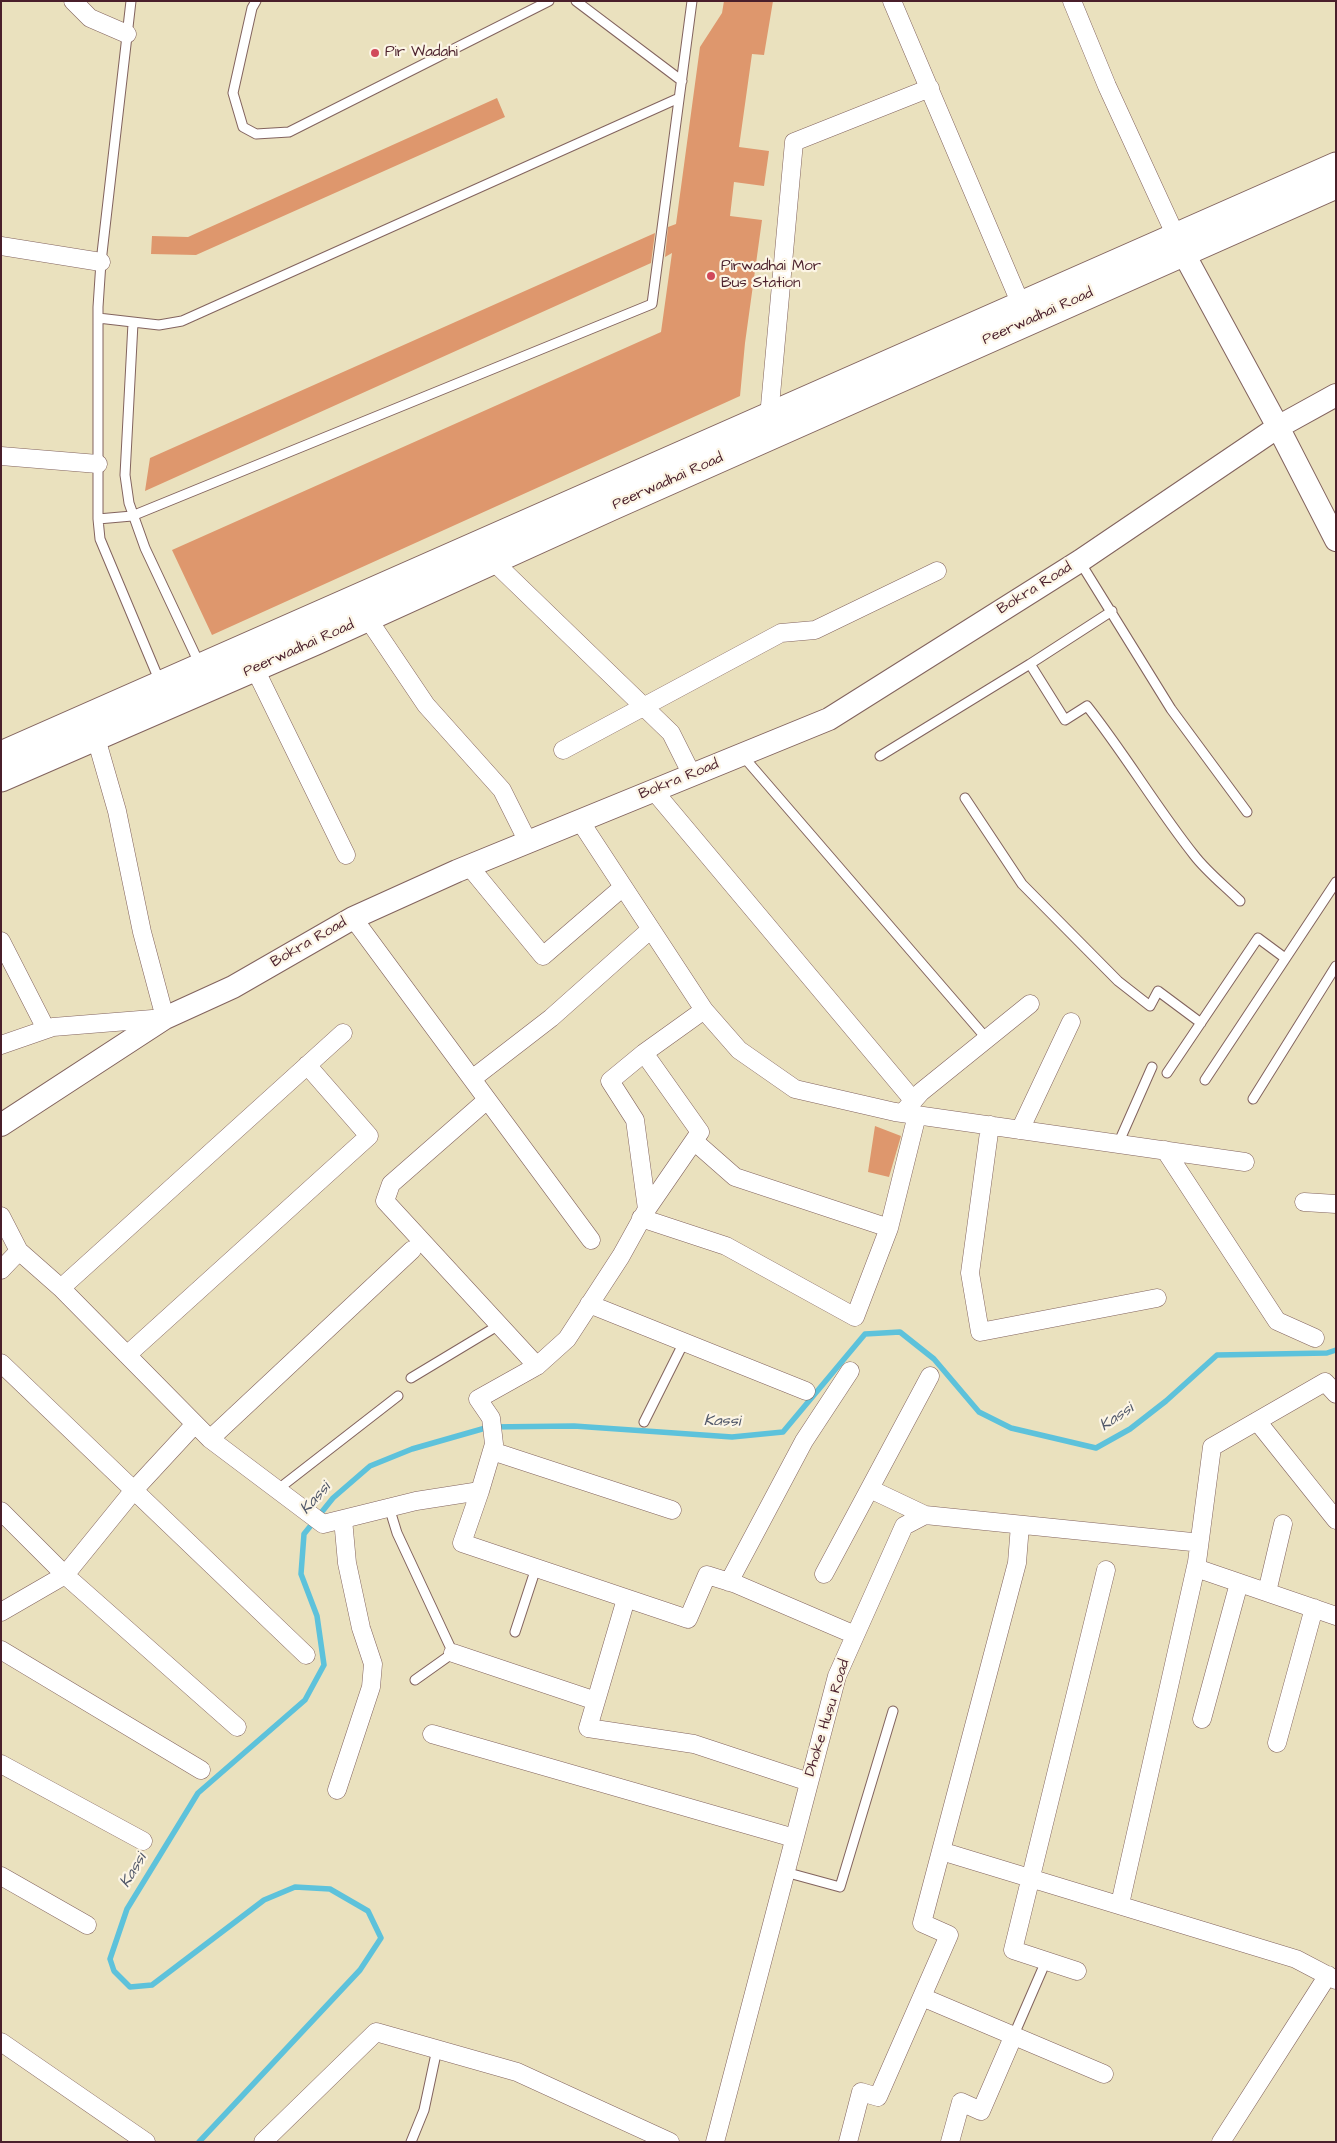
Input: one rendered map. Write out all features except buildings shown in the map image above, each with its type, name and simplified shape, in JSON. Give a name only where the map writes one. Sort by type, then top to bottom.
[{"type":"main road","points":[[1180,245],[1336,165]]},
{"type":"main road","name":"Peerwadhai Road","points":[[1,779],[96,738],[165,694],[206,677],[255,668],[368,619],[1025,313],[1180,245],[1336,186]]},
{"type":"main road","points":[[206,677],[769,416],[1025,313]]},
{"type":"main road","points":[[1,754],[165,694]]},
{"type":"street","points":[[73,1],[90,18],[127,34]]},
{"type":"street","points":[[892,1],[1025,313]]},
{"type":"street","points":[[1072,1],[1107,86],[1180,245],[1333,530]]},
{"type":"street","points":[[769,416],[794,142],[930,88]]},
{"type":"street","points":[[1,246],[101,262]]},
{"type":"street","name":"Bokra Road","points":[[1,1125],[165,1018],[233,987],[353,918],[469,866],[829,719],[1080,561],[1278,427],[1336,395]]},
{"type":"street","points":[[1,456],[98,464]]},
{"type":"street","points":[[493,561],[671,733],[692,775]]},
{"type":"street","points":[[563,750],[781,633],[815,630],[938,570]]},
{"type":"street","points":[[368,619],[426,705],[502,790],[528,842]]},
{"type":"street","points":[[255,668],[346,855]]},
{"type":"street","points":[[1,1045],[53,1027],[165,1018],[142,932],[117,811],[96,738]]},
{"type":"street","points":[[654,791],[911,1110]]},
{"type":"street","points":[[580,821],[704,1010],[739,1050],[795,1089],[1020,1130],[1245,1162]]},
{"type":"street","points":[[469,866],[543,956],[623,886]]},
{"type":"street","points":[[353,918],[591,1240]]},
{"type":"street","points":[[472,1079],[550,1018],[651,929]]},
{"type":"street","points":[[1,941],[46,1029]]},
{"type":"street","points":[[644,1214],[726,1246],[855,1317],[889,1228],[911,1110],[921,1092],[1030,1004]]},
{"type":"street","points":[[644,1214],[635,1120],[610,1081],[644,1053],[704,1010]]},
{"type":"street","points":[[1020,1130],[1071,1022]]},
{"type":"street","points":[[61,1288],[343,1033]]},
{"type":"street","points":[[644,1053],[700,1132],[644,1214],[621,1256],[567,1339],[537,1366],[478,1399],[491,1418],[494,1444],[462,1543],[688,1619],[707,1575],[855,1635]]},
{"type":"street","points":[[127,1355],[369,1136],[307,1065]]},
{"type":"street","points":[[487,1100],[391,1184],[385,1201],[537,1366]]},
{"type":"street","points":[[990,1125],[970,1273],[980,1332],[1157,1298]]},
{"type":"street","points":[[694,1141],[735,1177],[889,1228]]},
{"type":"street","points":[[1165,1150],[1277,1320],[1315,1338]]},
{"type":"street","points":[[1304,1202],[1336,1204]]},
{"type":"street","points":[[1,1216],[20,1251],[61,1288],[210,1439],[323,1524],[416,1501],[480,1491]]},
{"type":"street","points":[[210,1439],[412,1250]]},
{"type":"street","points":[[1,1270],[20,1251]]},
{"type":"street","points":[[589,1304],[806,1391]]},
{"type":"street","points":[[1,1363],[306,1655]]},
{"type":"street","points":[[728,1582],[804,1441],[850,1371]]},
{"type":"street","points":[[824,1574],[930,1376]]},
{"type":"street","points":[[1120,1904],[1196,1568],[1212,1447],[1325,1382],[1336,1394]]},
{"type":"street","points":[[1257,1421],[1336,1520]]},
{"type":"street","points":[[1,1612],[65,1575],[134,1490],[195,1424]]},
{"type":"street","points":[[492,1451],[672,1510]]},
{"type":"street","points":[[870,1489],[925,1515],[1192,1542]]},
{"type":"street","points":[[1,1510],[65,1575],[237,1727]]},
{"type":"street","name":"Dhoke Husu Road","points":[[715,2142],[837,1676],[904,1526],[925,1515]]},
{"type":"street","points":[[337,1790],[371,1687],[373,1664],[360,1628],[347,1564],[344,1519]]},
{"type":"street","points":[[1267,1592],[1283,1524]]},
{"type":"street","points":[[848,2142],[861,2092],[878,2097],[949,1936],[922,1924],[1017,1563],[1020,1525]]},
{"type":"street","points":[[1196,1568],[1336,1616]]},
{"type":"street","points":[[1077,1971],[1013,1950],[1106,1570]]},
{"type":"street","points":[[1202,1720],[1238,1583]]},
{"type":"street","points":[[626,1598],[588,1728],[694,1744],[809,1782]]},
{"type":"street","points":[[1276,1743],[1314,1608]]},
{"type":"street","points":[[1,1650],[201,1770]]},
{"type":"street","points":[[453,1653],[596,1701]]},
{"type":"street","points":[[432,1734],[794,1838]]},
{"type":"street","points":[[1,1764],[142,1841]]},
{"type":"street","points":[[941,1852],[1120,1904],[1296,1959],[1332,1977],[1221,2142]]},
{"type":"street","points":[[1,1876],[86,1925]]},
{"type":"street","points":[[922,1997],[1104,2074]]},
{"type":"street","points":[[263,2142],[376,2032],[517,2072],[670,2142]]},
{"type":"street","points":[[950,2142],[961,2102],[981,2111],[1013,2037]]},
{"type":"street","points":[[1,2042],[146,2142]]},
{"type":"lane","points":[[131,1],[101,262],[98,318],[98,519],[100,539],[165,694]]},
{"type":"lane","points":[[256,1],[252,8],[233,92],[243,127],[256,134],[289,132],[549,1]]},
{"type":"lane","points":[[576,1],[682,82]]},
{"type":"lane","points":[[98,519],[132,516],[652,304],[692,1]]},
{"type":"lane","points":[[98,318],[159,325],[182,321],[680,98]]},
{"type":"lane","points":[[133,322],[125,475],[128,503],[145,548],[206,677]]},
{"type":"lane","points":[[1080,561],[1171,709],[1247,812]]},
{"type":"lane","points":[[880,756],[1112,611]]},
{"type":"lane","points":[[1030,664],[1065,720],[1087,706],[1195,857],[1240,901]]},
{"type":"lane","points":[[742,755],[987,1039]]},
{"type":"lane","points":[[965,798],[1022,884],[1118,981],[1150,1006],[1158,991],[1201,1023]]},
{"type":"lane","points":[[1205,1080],[1336,882]]},
{"type":"lane","points":[[1168,1073],[1258,938],[1286,958]]},
{"type":"lane","points":[[1254,1099],[1336,966]]},
{"type":"lane","points":[[1118,1144],[1152,1067]]},
{"type":"lane","points":[[412,1378],[499,1326]]},
{"type":"lane","points":[[644,1422],[684,1342]]},
{"type":"lane","points":[[277,1490],[398,1396]]},
{"type":"lane","points":[[389,1508],[397,1533],[453,1653],[414,1680]]},
{"type":"lane","points":[[515,1632],[536,1568]]},
{"type":"lane","points":[[785,1872],[840,1887],[893,1711]]},
{"type":"lane","points":[[1013,2037],[1046,1961]]},
{"type":"lane","points":[[411,2142],[424,2110],[437,2050]]},
{"type":"waterway","name":"Kassi","points":[[199,2142],[360,1970],[381,1938],[368,1911],[330,1889],[295,1887],[264,1900],[152,1985],[130,1987],[114,1971],[110,1959],[127,1909],[198,1793],[305,1700],[324,1665],[317,1616],[301,1574],[304,1534],[333,1498],[370,1466],[412,1449],[489,1427],[574,1426],[732,1437],[783,1432],[865,1334],[900,1332],[934,1359],[979,1412],[1011,1428],[1096,1448],[1130,1429],[1166,1401],[1217,1355],[1327,1353],[1336,1350]]},
{"type":"place","name":"Pir Wadahi","points":[[375,53]]},
{"type":"place","name":"Pirwadhai Mor Bus Station","points":[[711,276]]}]
